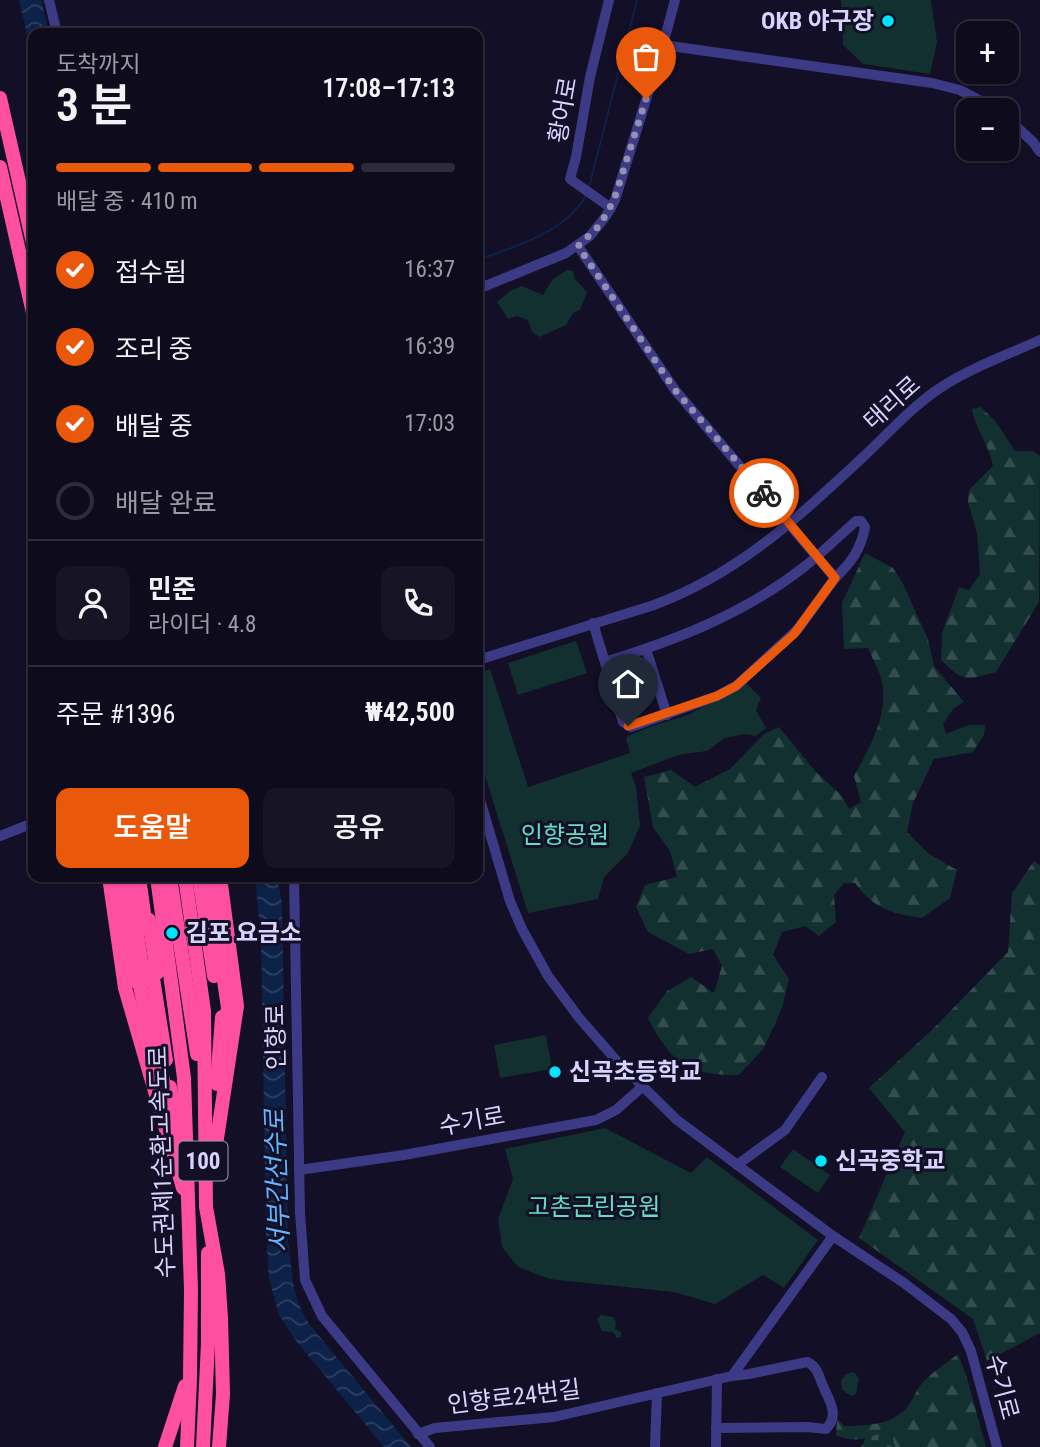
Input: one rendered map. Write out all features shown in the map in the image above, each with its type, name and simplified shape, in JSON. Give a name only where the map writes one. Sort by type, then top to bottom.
[{"type":"highway","points":[[0,98],[28,221]]},
{"type":"highway","points":[[0,167],[28,291]]},
{"type":"highway","points":[[112,882],[125,988],[189,1210]]},
{"type":"highway","points":[[131,882],[134,986],[189,1210]]},
{"type":"highway","points":[[132,882],[189,1210]]},
{"type":"highway","name":"수도권제1순환고속도로","points":[[157,882],[183,1059],[189,1210],[190,1368],[186,1447]]},
{"type":"highway","name":"수도권제1순환고속도로","points":[[171,882],[197,1051],[206,1208],[208,1343],[203,1447]]},
{"type":"highway","points":[[202,882],[206,1208],[218,1274],[221,1318],[223,1394],[219,1447]]},
{"type":"highway","points":[[203,882],[237,1006],[206,1208]]},
{"type":"highway","points":[[165,1447],[190,1368]]},
{"type":"street","points":[[49,0],[56,28]]},
{"type":"street","name":"황어로","points":[[607,206],[570,179],[590,77],[609,0]]},
{"type":"street","points":[[483,287],[578,246],[600,225],[663,45],[675,0]]},
{"type":"street","points":[[663,45],[932,83],[960,90],[975,98]]},
{"type":"street","points":[[1019,129],[1040,152]]},
{"type":"street","points":[[578,246],[675,390],[835,578]]},
{"type":"street","name":"태리로","points":[[483,658],[653,605],[735,566],[790,524],[940,388],[1040,340]]},
{"type":"street","points":[[593,624],[624,725],[631,727],[667,715],[717,696],[743,680],[794,634],[835,578],[850,564],[860,546],[864,524],[856,521],[818,556],[768,593],[733,613],[683,636],[605,662]]},
{"type":"street","points":[[646,649],[667,715]]},
{"type":"street","name":"수기로","points":[[483,810],[510,901],[534,954],[580,1019],[642,1087],[677,1120],[834,1236],[904,1283],[956,1325],[971,1351],[997,1447]]},
{"type":"street","points":[[0,836],[28,825]]},
{"type":"street","name":"인향로","points":[[293,882],[299,1170],[304,1269],[313,1300],[322,1317],[430,1447]]},
{"type":"street","points":[[737,1165],[785,1130],[822,1077]]},
{"type":"street","name":"수기로","points":[[299,1170],[404,1155],[596,1120],[616,1110],[642,1087]]},
{"type":"street","points":[[732,1376],[834,1236]]},
{"type":"street","name":"인향로24번길","points":[[418,1434],[435,1428],[554,1417],[717,1379],[811,1363],[832,1404],[832,1421],[826,1429],[716,1428]]},
{"type":"street","points":[[716,1447],[717,1379]]},
{"type":"street","points":[[655,1447],[657,1393]]},
{"type":"green space","name":"OKB 야구장","points":[[841,0],[931,0],[937,42],[930,74],[863,64],[843,45]]},
{"type":"green space","points":[[567,270],[573,271],[575,279],[587,292],[580,310],[573,313],[566,325],[539,337],[532,332],[528,320],[517,316],[508,319],[497,302],[510,291],[522,286],[543,295],[553,279]]},
{"type":"green space","points":[[981,407],[996,422],[1015,451],[1033,451],[1040,456],[1039,602],[996,672],[966,678],[955,673],[941,660],[942,633],[959,587],[969,590],[980,574],[977,533],[968,502],[969,490],[993,466],[973,415],[972,409]]},
{"type":"green space","points":[[865,553],[893,568],[928,639],[934,666],[964,702],[953,709],[943,724],[946,734],[969,725],[985,725],[984,735],[973,752],[934,759],[913,803],[907,832],[929,854],[957,870],[950,898],[922,918],[884,908],[862,892],[855,883],[844,883],[834,895],[836,922],[819,936],[805,926],[782,932],[773,955],[789,979],[782,1008],[764,1048],[739,1075],[707,1073],[694,1069],[673,1056],[648,1018],[667,991],[691,977],[714,993],[722,966],[713,949],[689,954],[648,932],[636,907],[645,885],[677,877],[670,851],[653,827],[644,777],[671,770],[695,787],[730,769],[764,734],[779,727],[816,772],[842,796],[849,809],[861,802],[854,776],[877,729],[883,691],[880,674],[868,648],[844,649],[842,603]]},
{"type":"green space","points":[[576,641],[587,673],[518,695],[508,663]]},
{"type":"green space","name":"인향공원","points":[[490,669],[528,787],[630,753],[626,738],[628,736],[688,715],[746,683],[761,698],[756,710],[766,728],[756,736],[744,734],[725,738],[707,751],[678,755],[631,773],[636,787],[640,826],[628,853],[604,877],[598,899],[528,913],[483,769],[483,672]]},
{"type":"green space","points":[[1034,861],[1040,865],[1040,1333],[987,1361],[973,1319],[859,1238],[905,1132],[869,1088],[932,1030],[1008,952],[1012,893]]},
{"type":"green space","points":[[546,1035],[552,1069],[500,1078],[494,1045]]},
{"type":"green space","name":"고촌근린공원","points":[[605,1128],[691,1173],[707,1157],[818,1240],[784,1288],[763,1275],[715,1304],[674,1292],[549,1279],[518,1267],[502,1247],[498,1219],[513,1179],[505,1149]]},
{"type":"green space","points":[[793,1149],[830,1175],[818,1193],[780,1167]]},
{"type":"green space","points":[[600,1315],[613,1317],[616,1322],[615,1329],[621,1332],[621,1337],[617,1338],[613,1332],[602,1331],[597,1319]]},
{"type":"green space","points":[[958,1354],[986,1447],[895,1447],[886,1432],[861,1439],[836,1435],[837,1419],[844,1426],[860,1426],[877,1424],[900,1414],[924,1381]]},
{"type":"green space","points":[[854,1372],[859,1378],[856,1394],[851,1396],[842,1390],[841,1381],[846,1374]]},
{"type":"green space","points":[[886,1432],[891,1434],[895,1447],[861,1447],[866,1438]]},
{"type":"water","points":[[19,0],[41,0],[48,28],[28,28],[28,38]]},
{"type":"water","name":"서부간선수로","points":[[255,882],[278,882],[282,903],[288,1241],[294,1289],[310,1325],[411,1447],[384,1447],[297,1342],[279,1315],[269,1279],[266,1233],[261,939]]},
{"type":"waterway","points":[[589,187],[637,0]]},
{"type":"waterway","points":[[483,258],[552,229],[577,209],[586,196]]},
{"type":"way so far","points":[[646,99],[614,200],[600,225],[578,246],[648,354],[675,390],[764,493]]},
{"type":"place","name":"OKB 야구장","points":[[888,21]]},
{"type":"place","name":"김포 요금소","points":[[172,933]]},
{"type":"place","name":"신곡초등학교","points":[[555,1072]]},
{"type":"place","name":"신곡중학교","points":[[821,1161]]},
{"type":"route","points":[[628,726],[717,696],[736,686],[794,634],[835,578],[764,493]]}]
